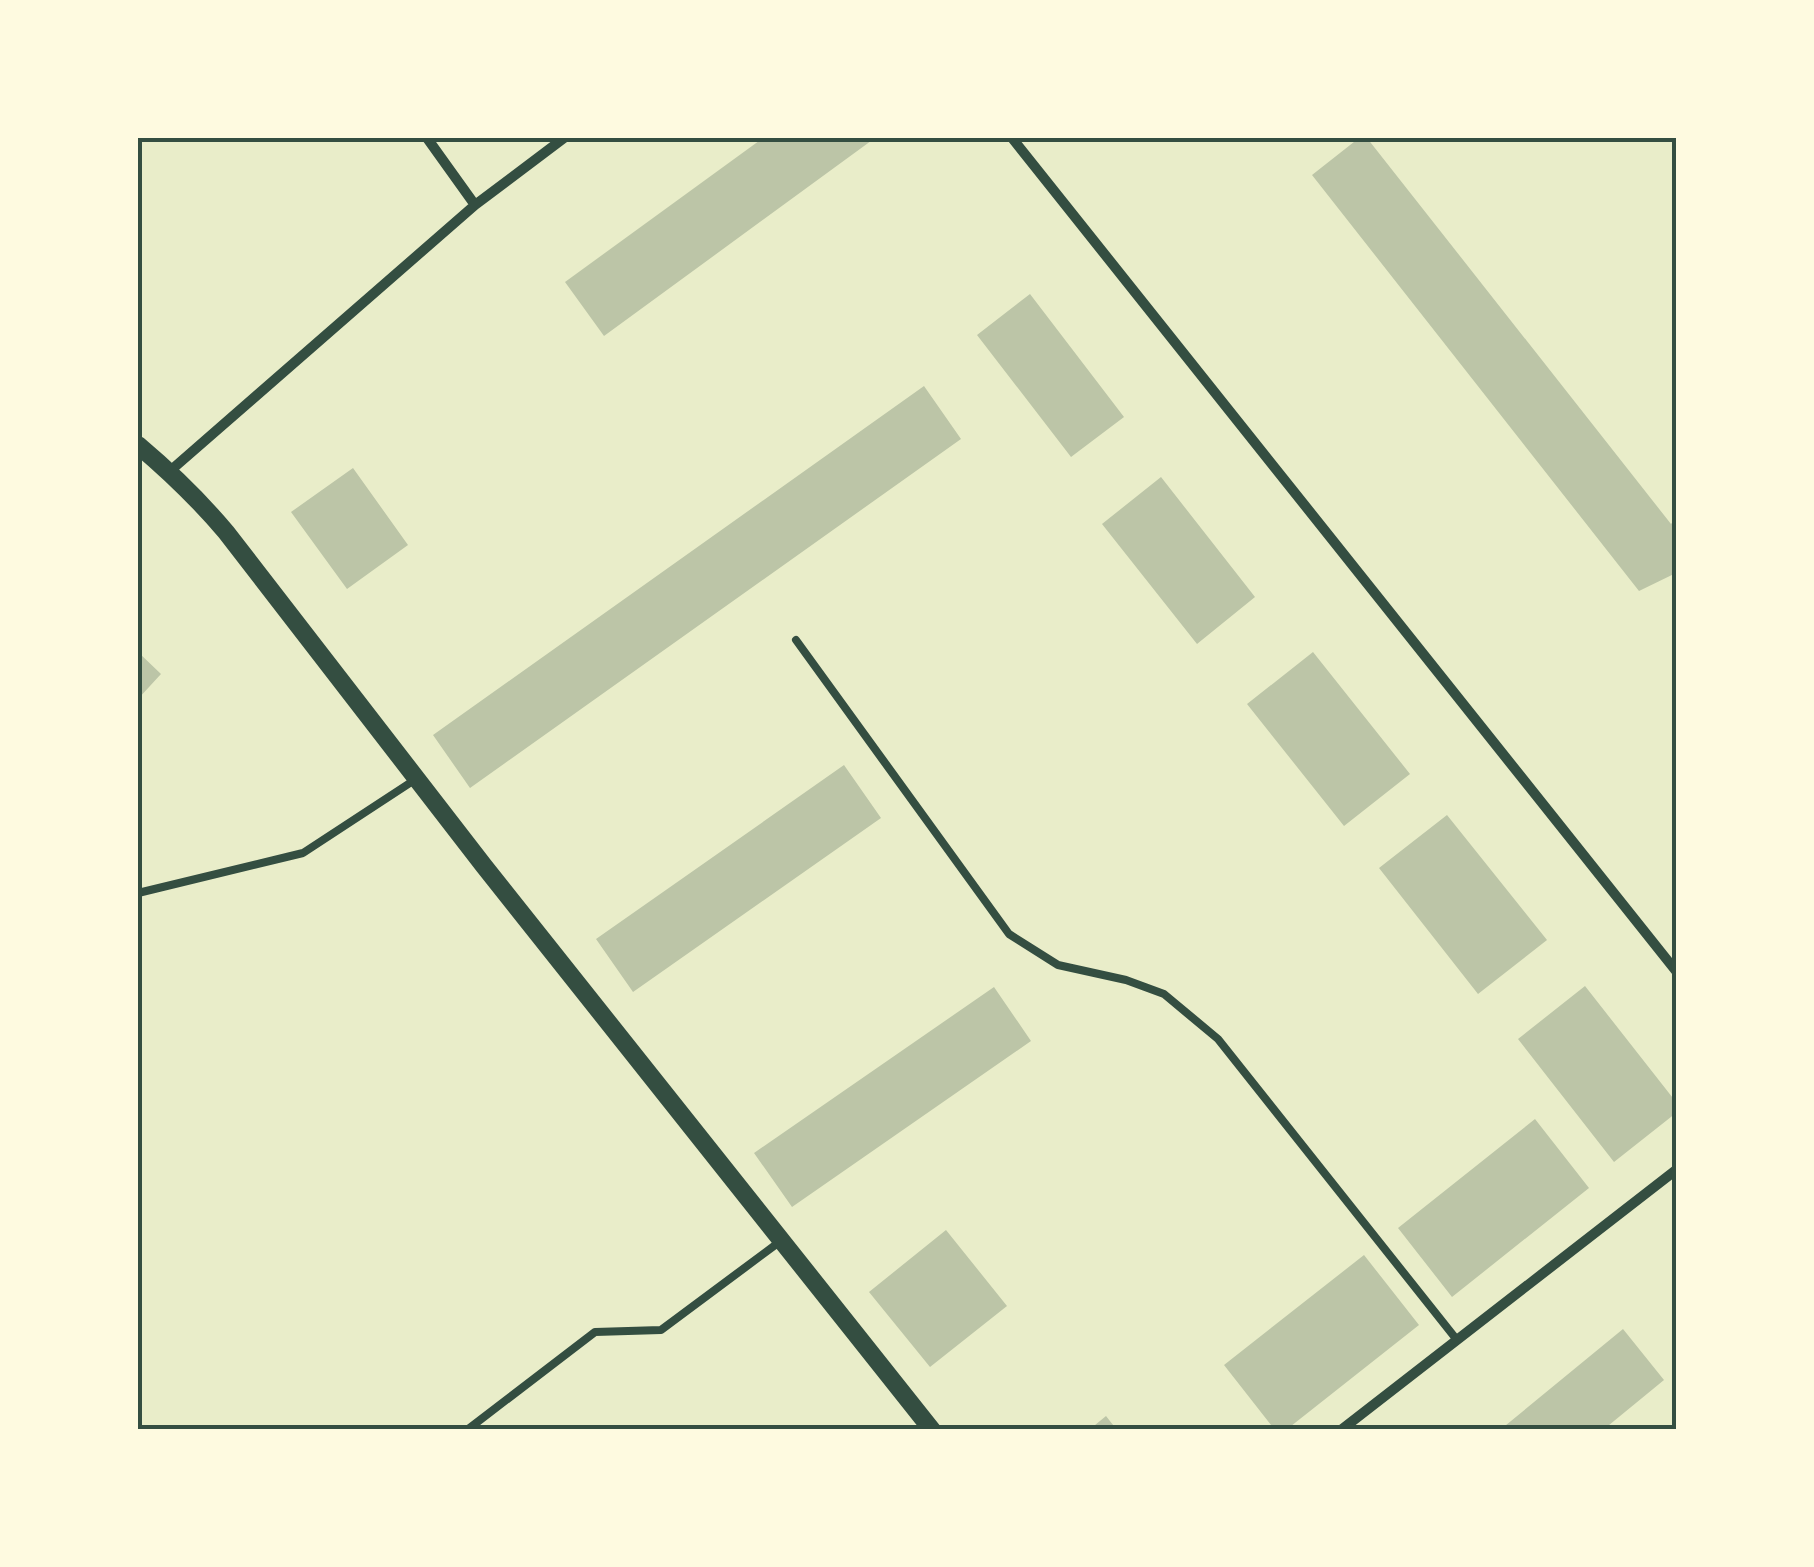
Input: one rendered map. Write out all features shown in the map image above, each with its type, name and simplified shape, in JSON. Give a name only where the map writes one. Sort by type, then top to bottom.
[{"type":"street","points":[[427,138],[476,205]]},
{"type":"street","points":[[170,471],[476,205],[564,138]]},
{"type":"street","points":[[1012,138],[1676,971]]},
{"type":"street","points":[[138,445],[170,471],[226,532],[416,779],[932,1430]]},
{"type":"street","points":[[1341,1430],[1676,1170]]},
{"type":"lane","points":[[796,640],[1009,934],[1058,965],[1126,980],[1164,994],[1218,1039],[1457,1340]]},
{"type":"lane","points":[[138,893],[303,853],[416,779]]},
{"type":"lane","points":[[467,1430],[595,1332],[661,1330],[782,1240]]},
{"type":"building","points":[[763,138],[875,138],[604,336],[565,282]]},
{"type":"building","points":[[1359,138],[1367,138],[1671,524],[1676,518],[1676,573],[1639,591],[1312,175]]},
{"type":"building","points":[[1030,294],[1124,417],[1071,457],[977,335]]},
{"type":"building","points":[[924,386],[961,439],[470,788],[433,735]]},
{"type":"building","points":[[353,468],[408,545],[347,589],[291,512]]},
{"type":"building","points":[[1161,477],[1255,597],[1197,644],[1102,524]]},
{"type":"building","points":[[138,652],[161,674],[138,699]]},
{"type":"building","points":[[1313,652],[1410,774],[1344,826],[1247,704]]},
{"type":"building","points":[[844,765],[881,818],[633,992],[596,939]]},
{"type":"building","points":[[1447,815],[1547,940],[1478,994],[1379,868]]},
{"type":"building","points":[[1585,986],[1676,1102],[1676,1113],[1614,1162],[1518,1039]]},
{"type":"building","points":[[994,987],[1031,1041],[792,1207],[754,1153]]},
{"type":"building","points":[[1535,1119],[1589,1188],[1452,1297],[1398,1228]]},
{"type":"building","points":[[946,1230],[1007,1306],[930,1367],[869,1292]]},
{"type":"building","points":[[1364,1255],[1419,1325],[1286,1430],[1275,1430],[1224,1365]]},
{"type":"building","points":[[1623,1329],[1664,1380],[1603,1430],[1500,1430]]},
{"type":"building","points":[[1106,1416],[1117,1430],[1089,1430]]}]
